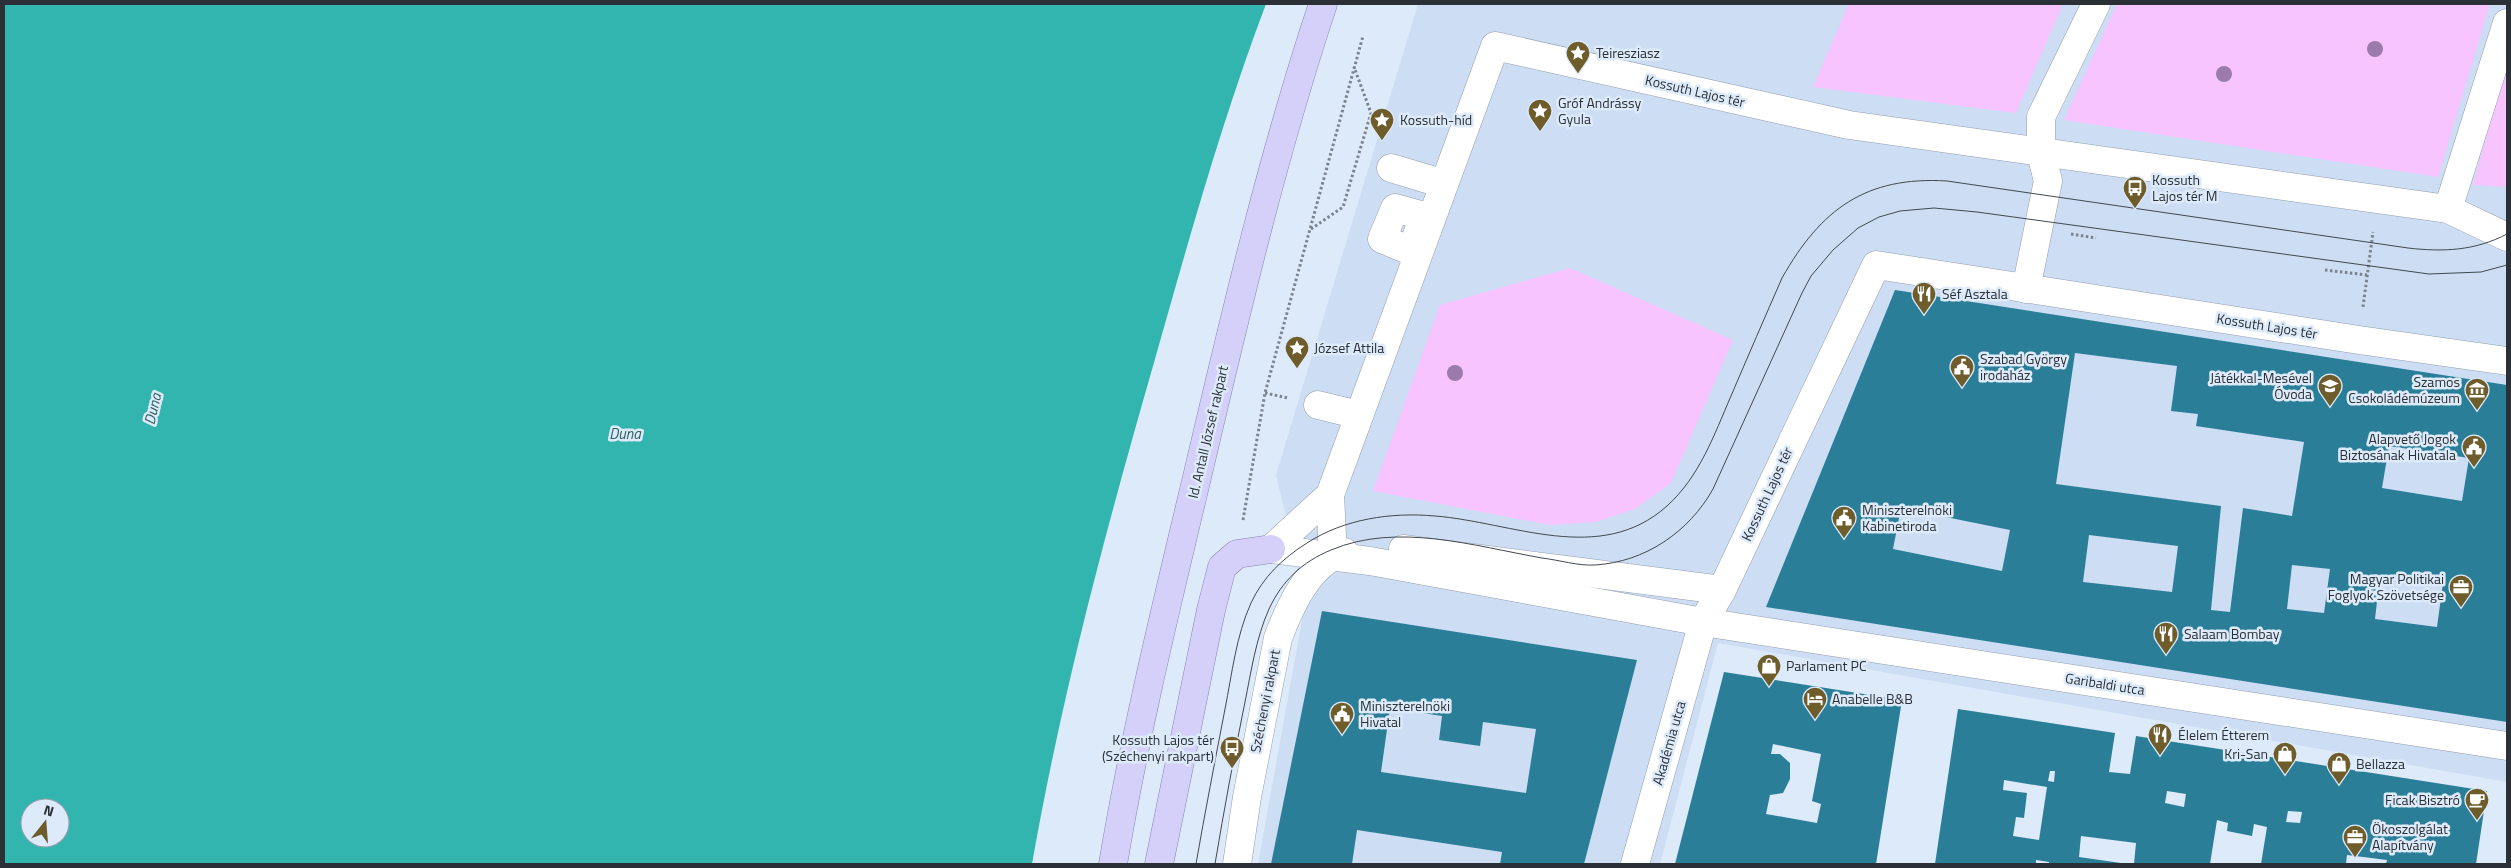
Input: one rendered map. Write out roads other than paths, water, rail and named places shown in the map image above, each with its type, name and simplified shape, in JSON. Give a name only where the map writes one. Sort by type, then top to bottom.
[{"type":"main road","name":"Id. Antall József rakpart","points":[[1113,864],[1137,734],[1249,262],[1304,60],[1322,4]]},
{"type":"main road","points":[[1159,864],[1214,594],[1222,567],[1237,554],[1271,549]]},
{"type":"street","points":[[2026,289],[2048,181],[2041,153],[2041,117],[2096,4]]},
{"type":"street","points":[[2448,209],[2507,23]]},
{"type":"street","name":"Kossuth Lajos tér","points":[[1333,556],[1330,495],[1496,46],[1849,125],[2448,209],[2507,237]]},
{"type":"street","points":[[1391,168],[1444,184]]},
{"type":"street","name":"Kossuth Lajos tér","points":[[1703,622],[1722,590],[1876,265],[2507,361]]},
{"type":"street","points":[[1318,405],[1359,415]]},
{"type":"street","name":"Kossuth Lajos tér","points":[[1271,549],[1330,495]]},
{"type":"street","points":[[1333,556],[1369,545],[1722,590]]},
{"type":"street","points":[[1271,549],[1333,556],[1703,622]]},
{"type":"street","name":"Széchenyi rakpart","points":[[1237,864],[1247,797],[1278,638],[1287,614],[1315,569],[1333,556]]},
{"type":"street","name":"Garibaldi utca","points":[[1703,622],[2507,746]]},
{"type":"street","name":"Akadémia utca","points":[[1635,864],[1703,622]]},
{"type":"water","name":"Duna","points":[[4,4],[1266,4],[1207,180],[1120,484],[1071,673],[1032,864],[4,864]]},
{"type":"tram line","points":[[1196,864],[1238,642],[1251,603],[1261,585],[1275,569],[1298,549],[1321,535],[1352,523],[1385,516],[1435,516],[1555,536],[1584,537],[1613,534],[1641,524],[1667,506],[1689,482],[1712,440],[1782,278],[1797,254],[1813,233],[1830,216],[1849,202],[1869,191],[1893,184],[1918,181],[1947,181],[2421,249],[2446,250],[2471,247],[2495,240],[2507,234]]},
{"type":"tram line","points":[[1215,864],[1257,643],[1264,620],[1274,599],[1294,574],[1311,560],[1331,550],[1356,542],[1382,538],[1436,539],[1589,565],[1613,563],[1631,558],[1664,542],[1691,519],[1713,489],[1811,276],[1833,250],[1858,228],[1879,217],[1900,211],[1934,208],[1977,212],[2429,274],[2481,272],[2507,265]]},
{"type":"place","name":"Teiresziasz","points":[[1578,74]]},
{"type":"place","name":"Gróf Andrássy Gyula","points":[[1540,132]]},
{"type":"place","name":"Kossuth-híd","points":[[1382,141]]},
{"type":"place","name":"Kossuth Lajos tér M","points":[[2135,209]]},
{"type":"place","name":"Séf Asztala","points":[[1924,315]]},
{"type":"place","name":"József Attila","points":[[1297,369]]},
{"type":"place","name":"Szabad György irodaház","points":[[1962,388]]},
{"type":"place","name":"Játékkal-Mesével Óvoda","points":[[2330,407]]},
{"type":"place","name":"Szamos Csokoládémúzeum","points":[[2477,411]]},
{"type":"place","name":"Alapvető Jogok Biztosának Hivatala","points":[[2474,468]]},
{"type":"place","name":"Miniszterelnöki Kabinetiroda","points":[[1844,539]]},
{"type":"place","name":"Magyar Politikai Foglyok Szövetsége","points":[[2461,608]]},
{"type":"place","name":"Salaam Bombay","points":[[2166,655]]},
{"type":"place","name":"Parlament PC","points":[[1769,687]]},
{"type":"place","name":"Anabelle B&B","points":[[1815,720]]},
{"type":"place","name":"Miniszterelnöki Hivatal","points":[[1342,735]]},
{"type":"place","name":"Élelem Étterem","points":[[2160,756]]},
{"type":"place","name":"Kossuth Lajos tér (Széchenyi rakpart)","points":[[1232,769]]},
{"type":"place","name":"Kri-San","points":[[2285,775]]},
{"type":"place","name":"Bellazza","points":[[2339,785]]},
{"type":"place","name":"Ficak Bisztró","points":[[2477,821]]},
{"type":"place","name":"Ökoszolgálat Alapítvány","points":[[2355,858]]}]
